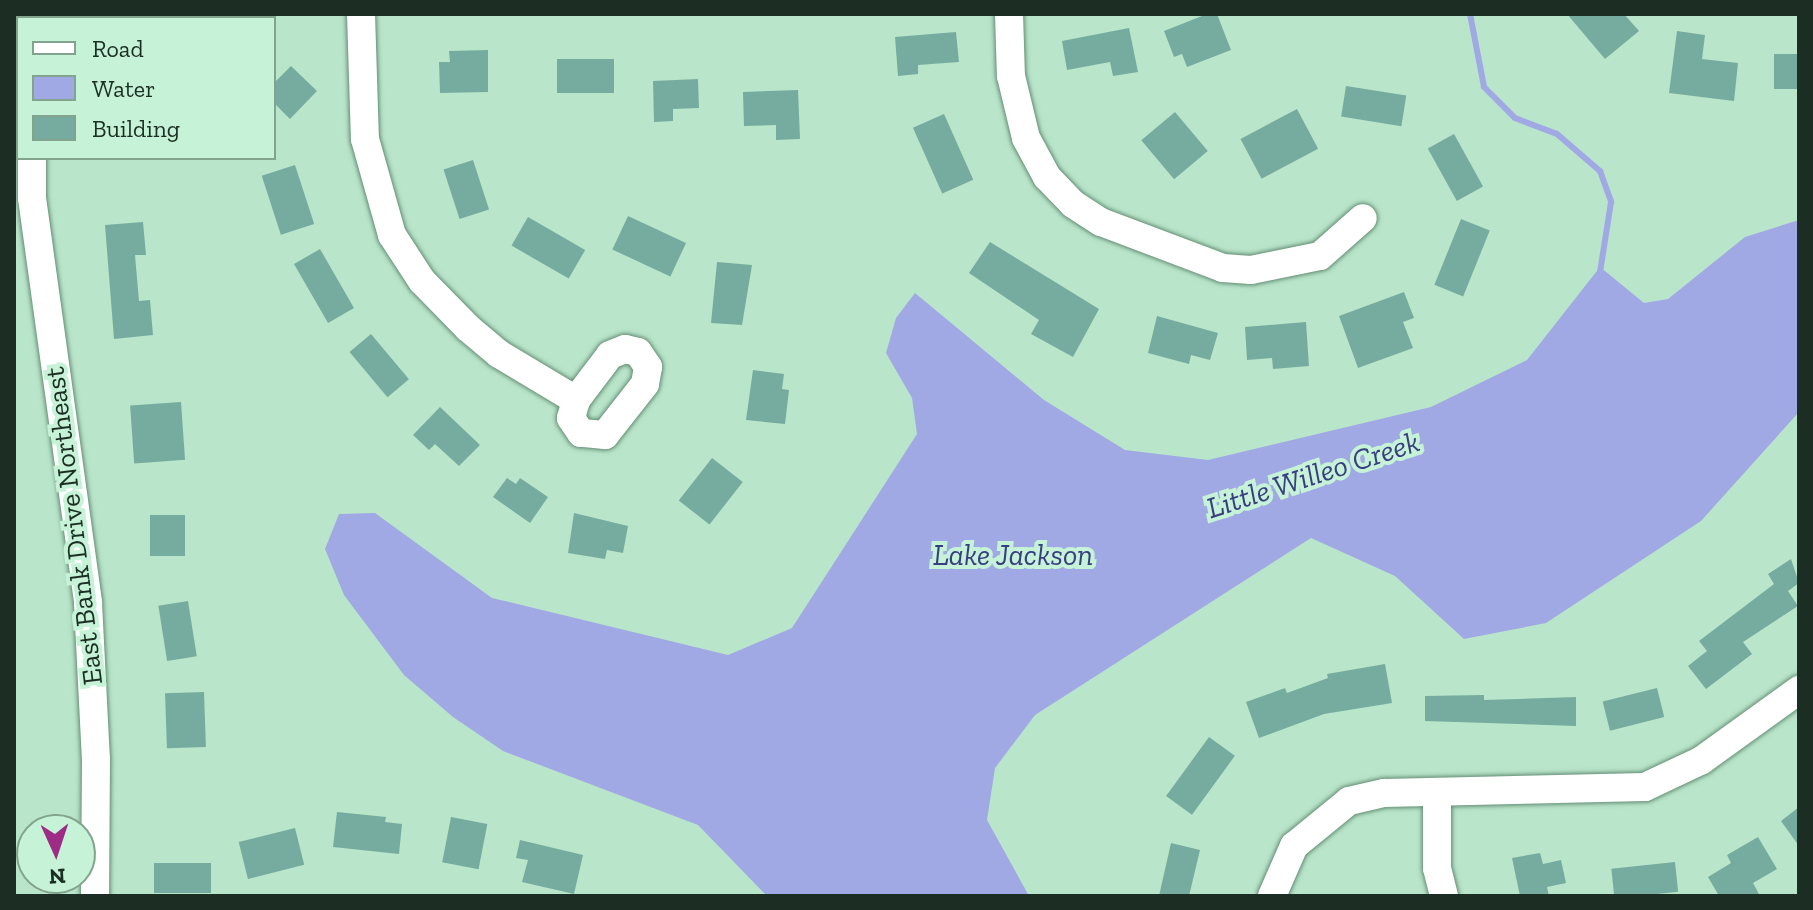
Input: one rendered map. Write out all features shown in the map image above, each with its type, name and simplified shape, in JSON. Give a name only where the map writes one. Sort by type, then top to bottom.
[{"type":"street","points":[[361,14],[365,139],[372,178],[399,248],[440,303],[468,328],[499,354],[576,400]]},
{"type":"street","points":[[1009,14],[1011,76],[1026,138],[1047,177],[1073,204],[1101,222],[1211,264],[1251,270],[1320,256],[1363,218]]},
{"type":"street","name":"East Bank Drive Northeast","points":[[32,160],[32,198],[88,603],[96,759],[95,896]]},
{"type":"street","points":[[1272,896],[1294,846],[1349,801],[1384,793],[1645,787],[1702,760],[1799,690]]},
{"type":"street","points":[[1437,792],[1437,868],[1444,896]]},
{"type":"water","name":"Lake Jackson","points":[[1799,220],[1799,412],[1701,521],[1546,623],[1464,639],[1395,576],[1311,538],[1035,715],[995,768],[987,820],[1029,896],[767,896],[698,825],[503,751],[453,717],[404,675],[344,595],[325,549],[339,514],[375,513],[492,598],[728,655],[792,628],[917,434],[912,398],[886,353],[896,318],[915,293],[1044,400],[1125,450],[1208,460],[1431,407],[1527,360],[1600,267],[1644,303],[1668,299],[1745,237]]},
{"type":"building","points":[[1207,14],[1217,14],[1231,50],[1187,67],[1182,54],[1174,57],[1164,31]]},
{"type":"building","points":[[1567,14],[1624,14],[1639,31],[1605,59]]},
{"type":"building","points":[[1129,28],[1138,72],[1113,76],[1110,62],[1067,70],[1062,41]]},
{"type":"building","points":[[1677,31],[1705,35],[1702,59],[1738,63],[1734,101],[1669,93]]},
{"type":"building","points":[[956,32],[959,62],[918,65],[918,74],[898,76],[895,37]]},
{"type":"building","points":[[488,50],[488,92],[440,93],[439,62],[450,62],[449,51]]},
{"type":"building","points":[[1774,54],[1799,54],[1799,89],[1774,89]]},
{"type":"building","points":[[557,59],[614,59],[614,93],[557,93]]},
{"type":"building","points":[[291,66],[317,91],[290,119],[276,105],[276,81]]},
{"type":"building","points":[[698,79],[699,108],[673,109],[673,121],[654,122],[653,81]]},
{"type":"building","points":[[1346,86],[1406,96],[1401,126],[1341,117]]},
{"type":"building","points":[[798,90],[800,139],[776,140],[776,125],[744,126],[743,92]]},
{"type":"building","points":[[1297,109],[1318,149],[1262,179],[1240,139]]},
{"type":"building","points":[[1175,112],[1208,151],[1174,179],[1141,140]]},
{"type":"building","points":[[944,114],[973,180],[942,194],[913,128]]},
{"type":"building","points":[[1454,134],[1483,186],[1457,201],[1428,149]]},
{"type":"building","points":[[473,160],[489,209],[460,219],[444,170]]},
{"type":"building","points":[[295,165],[314,224],[281,235],[262,176]]},
{"type":"building","points":[[628,216],[686,243],[670,277],[612,250]]},
{"type":"building","points":[[528,217],[585,250],[569,279],[512,246]]},
{"type":"building","points":[[1461,219],[1490,231],[1463,296],[1434,285]]},
{"type":"building","points":[[143,222],[146,255],[135,255],[139,301],[150,300],[153,335],[114,339],[105,225]]},
{"type":"building","points":[[990,242],[1099,309],[1073,357],[1031,334],[1039,320],[969,273]]},
{"type":"building","points":[[320,249],[354,308],[328,323],[294,264]]},
{"type":"building","points":[[717,262],[752,265],[742,325],[711,323]]},
{"type":"building","points":[[1404,292],[1414,318],[1403,322],[1413,348],[1358,368],[1339,316]]},
{"type":"building","points":[[1157,316],[1218,333],[1210,360],[1191,355],[1189,364],[1148,353]]},
{"type":"building","points":[[1306,322],[1309,366],[1273,369],[1272,358],[1247,360],[1245,327]]},
{"type":"building","points":[[371,334],[409,379],[387,397],[350,352]]},
{"type":"building","points":[[753,370],[784,374],[782,389],[789,390],[785,424],[746,420]]},
{"type":"building","points":[[181,402],[185,460],[134,463],[130,406]]},
{"type":"building","points":[[440,407],[480,445],[459,466],[435,444],[429,450],[413,435]]},
{"type":"building","points":[[712,458],[743,482],[709,525],[679,501]]},
{"type":"building","points":[[507,478],[516,484],[520,478],[548,497],[530,523],[493,497]]},
{"type":"building","points":[[574,513],[628,526],[623,553],[607,550],[605,559],[568,553]]},
{"type":"building","points":[[150,515],[185,515],[185,556],[150,556]]},
{"type":"building","points":[[1791,559],[1799,583],[1788,591],[1798,606],[1743,642],[1752,654],[1706,689],[1688,666],[1707,651],[1699,641],[1774,584],[1768,574]]},
{"type":"building","points":[[188,601],[197,656],[167,661],[158,606]]},
{"type":"building","points":[[1385,664],[1392,703],[1324,714],[1259,738],[1246,702],[1285,688],[1287,693],[1328,678],[1327,674]]},
{"type":"building","points":[[1657,688],[1664,717],[1610,731],[1603,702]]},
{"type":"building","points":[[204,692],[206,747],[167,748],[165,693]]},
{"type":"building","points":[[1484,695],[1484,700],[1576,697],[1576,726],[1425,721],[1425,696]]},
{"type":"building","points":[[1209,737],[1235,756],[1192,815],[1166,796]]},
{"type":"building","points":[[1799,807],[1799,846],[1781,821]]},
{"type":"building","points":[[337,812],[386,817],[385,822],[402,824],[399,854],[333,847]]},
{"type":"building","points":[[451,817],[487,824],[479,869],[442,862]]},
{"type":"building","points":[[295,828],[304,865],[248,879],[239,842]]},
{"type":"building","points":[[1758,837],[1777,869],[1753,883],[1760,896],[1719,896],[1708,877],[1731,863],[1727,855]]},
{"type":"building","points":[[520,840],[583,855],[574,894],[522,882],[528,860],[516,858]]},
{"type":"building","points":[[1171,843],[1200,850],[1189,896],[1159,896]]},
{"type":"building","points":[[1540,853],[1543,864],[1561,860],[1566,883],[1547,887],[1549,896],[1520,896],[1512,858]]},
{"type":"building","points":[[1675,862],[1678,892],[1614,896],[1611,869]]},
{"type":"building","points":[[154,863],[211,863],[211,893],[154,893]]},
{"type":"waterway","name":"Little Willeo Creek","points":[[1470,14],[1484,87],[1515,118],[1557,134],[1600,171],[1611,202],[1600,272]]}]
